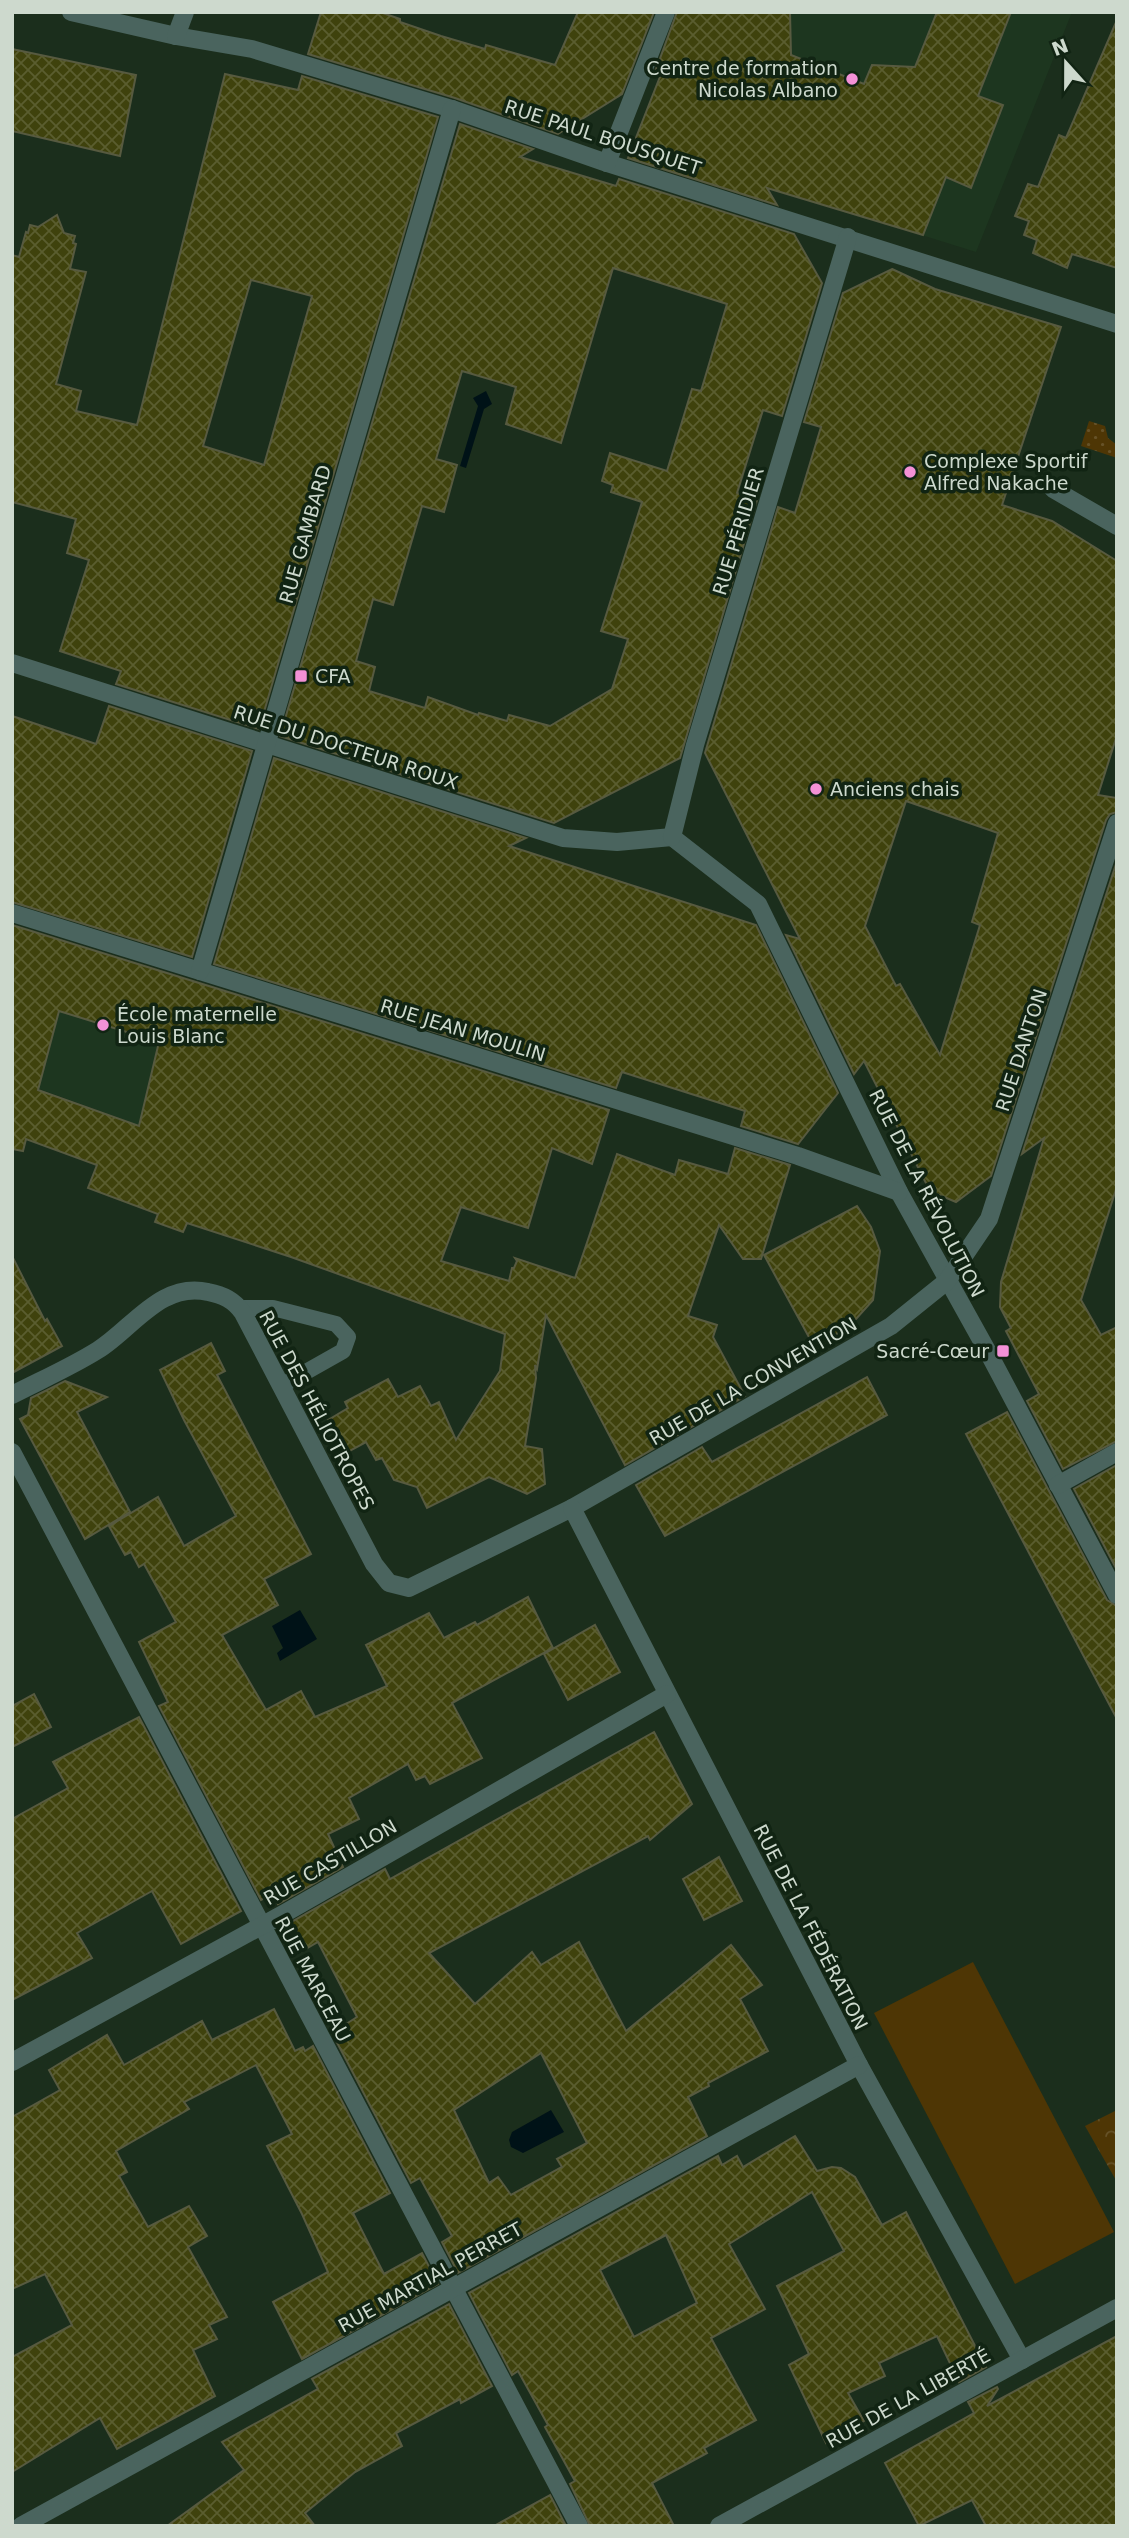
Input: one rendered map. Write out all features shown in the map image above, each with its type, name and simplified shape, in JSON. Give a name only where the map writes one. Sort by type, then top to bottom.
[{"type":"street","name":"RUE PAUL BOUSQUET","points":[[71,12],[176,36],[252,49],[452,109],[607,163],[1117,324]]},
{"type":"street","points":[[176,36],[185,12]]},
{"type":"street","points":[[607,163],[666,12]]},
{"type":"street","name":"RUE GAMBARD","points":[[200,971],[452,109]]},
{"type":"street","name":"RUE PÉRIDIER","points":[[672,837],[695,745],[848,237]]},
{"type":"street","points":[[1053,489],[1117,526]]},
{"type":"street","name":"RUE DU DOCTEUR ROUX","points":[[12,663],[563,838],[617,842],[672,837]]},
{"type":"street","name":"RUE DANTON","points":[[947,1281],[989,1219],[1117,823]]},
{"type":"street","name":"RUE DE LA RÉVOLUTION","points":[[672,837],[758,904],[899,1192],[1117,1595]]},
{"type":"street","name":"RUE JEAN MOULIN","points":[[12,913],[798,1156],[899,1192]]},
{"type":"street","name":"RUE DE LA CONVENTION","points":[[572,1508],[891,1326],[947,1281]]},
{"type":"street","name":"RUE DES HÉLIOTROPES","points":[[12,1395],[100,1349],[142,1313],[173,1296],[202,1290],[221,1295],[239,1307],[374,1564],[389,1583],[409,1588],[572,1508]]},
{"type":"street","name":"RUE MARCEAU","points":[[12,1452],[579,2526]]},
{"type":"street","points":[[1058,1485],[1117,1452]]},
{"type":"street","name":"RUE DE LA FÉDÉRATION","points":[[572,1508],[859,2064],[1022,2360]]},
{"type":"street","name":"RUE CASTILLON","points":[[12,2062],[261,1925],[667,1694]]},
{"type":"street","name":"RUE MARTIAL PERRET","points":[[21,2526],[859,2064]]},
{"type":"street","name":"RUE DE LA LIBERTÉ","points":[[719,2526],[1117,2308]]},
{"type":"lane","points":[[239,1307],[273,1308],[336,1324],[348,1337],[343,1350],[281,1386]]},
{"type":"shaded area","name":"Centre de formation Nicolas Albano","points":[[686,12],[1072,12],[976,252],[633,145]]},
{"type":"shaded area","points":[[486,391],[492,404],[484,409],[466,468],[460,466],[478,406],[473,398]]},
{"type":"shaded area","name":"École maternelle Louis Blanc","points":[[28,945],[201,998],[166,1135],[12,1079]]},
{"type":"shaded area","points":[[300,1610],[317,1639],[280,1661],[277,1653],[283,1648],[272,1626]]},
{"type":"shaded area","points":[[551,2110],[564,2132],[523,2153],[511,2147],[509,2140],[512,2132]]},
{"type":"green space","points":[[1089,421],[1105,426],[1108,438],[1117,445],[1117,458],[1081,446]]},
{"type":"green space","points":[[973,1962],[1114,2232],[1015,2284],[874,2013]]},
{"type":"green space","points":[[1117,2110],[1117,2182],[1085,2126]]},
{"type":"building","points":[[321,12],[380,12],[441,36],[485,49],[486,45],[555,65],[578,12],[654,12],[622,94],[558,134],[455,98],[308,54]]},
{"type":"building","name":"Centre de formation Nicolas Albano","points":[[677,12],[790,12],[791,55],[864,84],[872,65],[915,67],[937,12],[1011,12],[978,96],[1003,105],[971,188],[946,177],[923,235],[767,188],[777,205],[628,158],[663,69],[654,75]]},
{"type":"building","points":[[1117,20],[1117,268],[1072,254],[1067,268],[1033,253],[1037,240],[1024,235],[1029,221],[1015,216],[1028,184],[1038,187],[1059,135],[1066,138]]},
{"type":"building","points":[[12,49],[136,75],[120,156],[12,131]]},
{"type":"building","points":[[225,74],[298,90],[302,76],[438,117],[259,729],[116,684],[121,671],[60,651],[89,560],[67,553],[76,519],[12,502],[12,255],[19,257],[30,225],[38,227],[57,215],[64,233],[75,236],[73,243],[76,244],[70,269],[86,272],[56,384],[81,391],[76,411],[137,425]],"holes":[[[251,280],[312,296],[264,465],[203,446]]]},
{"type":"building","points":[[460,124],[533,149],[520,157],[616,186],[619,179],[794,234],[822,283],[782,416],[763,410],[737,493],[757,500],[680,758],[554,823],[280,736]],"holes":[[[613,268],[727,304],[701,391],[692,389],[667,471],[610,453],[602,481],[613,485],[611,492],[642,502],[601,631],[628,639],[612,689],[550,726],[509,715],[507,721],[479,713],[478,715],[428,697],[425,708],[369,691],[375,667],[356,661],[373,599],[393,605],[422,506],[444,512],[457,465],[436,459],[462,371],[516,387],[506,424],[561,443]]]},
{"type":"building","points":[[892,269],[935,289],[1061,327],[1002,505],[1052,521],[1117,561],[1117,735],[1098,795],[1117,798],[1117,812],[1110,814],[1106,820],[991,1176],[956,1202],[930,1191],[864,1061],[854,1074],[786,935],[800,939],[705,753],[778,507],[795,513],[821,427],[804,422],[843,293]],"holes":[[[906,801],[998,833],[972,922],[980,925],[940,1055],[900,984],[896,986],[865,926]]]},
{"type":"building","points":[[109,706],[252,751],[192,957],[12,902],[12,716],[96,744]]},
{"type":"building","points":[[274,758],[526,838],[509,846],[756,925],[838,1093],[798,1144],[741,1126],[745,1111],[622,1072],[616,1088],[214,964]]},
{"type":"building","points":[[1117,861],[1117,1186],[1081,1300],[1101,1335],[1117,1327],[1117,1441],[1063,1469],[1027,1401],[1039,1394],[1006,1331],[1011,1328],[1000,1307],[1001,1282],[1044,1138],[1022,1154]]},
{"type":"building","points":[[12,925],[609,1110],[592,1164],[552,1148],[528,1228],[461,1207],[441,1261],[509,1281],[517,1261],[515,1258],[575,1278],[617,1154],[675,1175],[679,1160],[728,1174],[735,1148],[790,1165],[761,1259],[743,1259],[719,1225],[688,1316],[717,1325],[713,1337],[745,1396],[625,1465],[546,1315],[537,1369],[535,1365],[536,1378],[525,1446],[542,1449],[545,1484],[527,1494],[489,1477],[427,1508],[417,1487],[394,1480],[382,1458],[376,1460],[366,1442],[346,1453],[328,1420],[348,1408],[345,1402],[388,1379],[398,1397],[420,1386],[431,1406],[439,1402],[456,1440],[500,1371],[505,1334],[291,1257],[187,1223],[183,1232],[155,1222],[158,1214],[88,1188],[97,1165],[26,1139],[23,1151],[12,1149]],"holes":[[[59,1011],[159,1042],[139,1126],[38,1090]]]},
{"type":"building","points":[[857,1206],[871,1227],[880,1251],[873,1300],[856,1319],[816,1350],[764,1255]]},
{"type":"building","points":[[12,1256],[45,1321],[47,1319],[62,1346],[12,1373]]},
{"type":"building","points":[[211,1343],[225,1371],[217,1375],[311,1554],[264,1579],[278,1605],[222,1635],[266,1710],[301,1691],[315,1717],[387,1686],[366,1645],[429,1613],[444,1638],[475,1622],[477,1625],[528,1597],[553,1648],[452,1703],[482,1758],[430,1784],[425,1776],[416,1780],[408,1764],[349,1798],[359,1819],[328,1834],[343,1867],[278,1904],[273,1894],[261,1900],[159,1706],[168,1702],[139,1642],[176,1622],[144,1564],[139,1567],[131,1552],[125,1555],[109,1526],[158,1497],[184,1546],[236,1516],[160,1370]]},
{"type":"building","points":[[867,1377],[887,1415],[665,1536],[636,1485],[702,1447],[712,1462]]},
{"type":"building","points":[[65,1381],[107,1397],[77,1412],[130,1512],[85,1539],[20,1419],[28,1415],[31,1398]]},
{"type":"building","points":[[1007,1412],[1107,1600],[1117,1606],[1117,1719],[966,1434]]},
{"type":"building","points":[[1117,1465],[1117,1570],[1074,1489]]},
{"type":"building","points":[[595,1625],[620,1672],[568,1700],[544,1654]]},
{"type":"building","points":[[34,1694],[51,1727],[12,1747],[12,1706]]},
{"type":"building","points":[[139,1717],[241,1911],[181,1944],[152,1891],[77,1933],[92,1958],[12,2000],[12,1819],[68,1788],[53,1762]]},
{"type":"building","points":[[654,1732],[692,1804],[650,1840],[648,1836],[429,1953],[475,2004],[532,1952],[541,1965],[579,1942],[626,2031],[731,1945],[762,1985],[740,1999],[768,2051],[708,2083],[709,2086],[688,2097],[707,2136],[458,2273],[442,2242],[452,2236],[420,2178],[411,2183],[332,2033],[357,2017],[318,1942],[302,1951],[288,1924],[385,1869],[390,1879]],"holes":[[[541,2053],[587,2143],[557,2159],[562,2167],[511,2195],[498,2177],[489,2183],[454,2110]]]},
{"type":"building","points":[[719,1857],[742,1901],[704,1920],[683,1879]]},
{"type":"building","points":[[274,2009],[295,2051],[303,2047],[305,2051],[313,2046],[390,2193],[353,2213],[384,2274],[422,2253],[438,2284],[302,2359],[273,2302],[328,2272],[267,2146],[292,2134],[256,2065],[184,2102],[189,2109],[116,2151],[127,2172],[119,2176],[148,2227],[189,2206],[207,2236],[188,2247],[227,2317],[209,2325],[217,2339],[193,2350],[215,2396],[117,2449],[100,2418],[12,2472],[12,2357],[72,2325],[45,2274],[12,2289],[12,2117],[60,2090],[49,2070],[107,2035],[124,2065],[202,2021],[212,2040]]},
{"type":"building","points":[[795,2136],[817,2171],[832,2167],[841,2168],[855,2177],[882,2225],[906,2212],[986,2367],[959,2382],[937,2336],[879,2363],[885,2376],[848,2393],[864,2421],[826,2443],[789,2365],[809,2354],[777,2286],[844,2251],[812,2192],[729,2244],[765,2309],[711,2338],[756,2420],[704,2448],[707,2453],[652,2483],[674,2526],[590,2526],[570,2484],[575,2481],[545,2427],[548,2425],[518,2371],[512,2375],[469,2293],[718,2156],[722,2165],[737,2156],[743,2167]],"holes":[[[666,2235],[697,2303],[634,2337],[600,2270]]]},
{"type":"building","points":[[449,2304],[492,2386],[461,2403],[460,2399],[396,2433],[402,2446],[355,2472],[305,2513],[315,2526],[167,2526],[244,2470],[222,2442],[318,2389],[312,2379]]},
{"type":"building","points":[[1117,2336],[1117,2526],[986,2526],[972,2500],[919,2526],[885,2463],[974,2413],[968,2402],[997,2387],[987,2406]]},
{"type":"building","points":[[550,2495],[566,2526],[494,2526]]},
{"type":"place","name":"Centre de formation Nicolas Albano","points":[[852,79]]},
{"type":"place","name":"Complexe Sportif Alfred Nakache","points":[[910,472]]},
{"type":"place","name":"CFA","points":[[301,676]]},
{"type":"place","name":"Anciens chais","points":[[816,789]]},
{"type":"place","name":"École maternelle Louis Blanc","points":[[103,1025]]},
{"type":"place","name":"Sacré-Cœur","points":[[1003,1351]]}]
